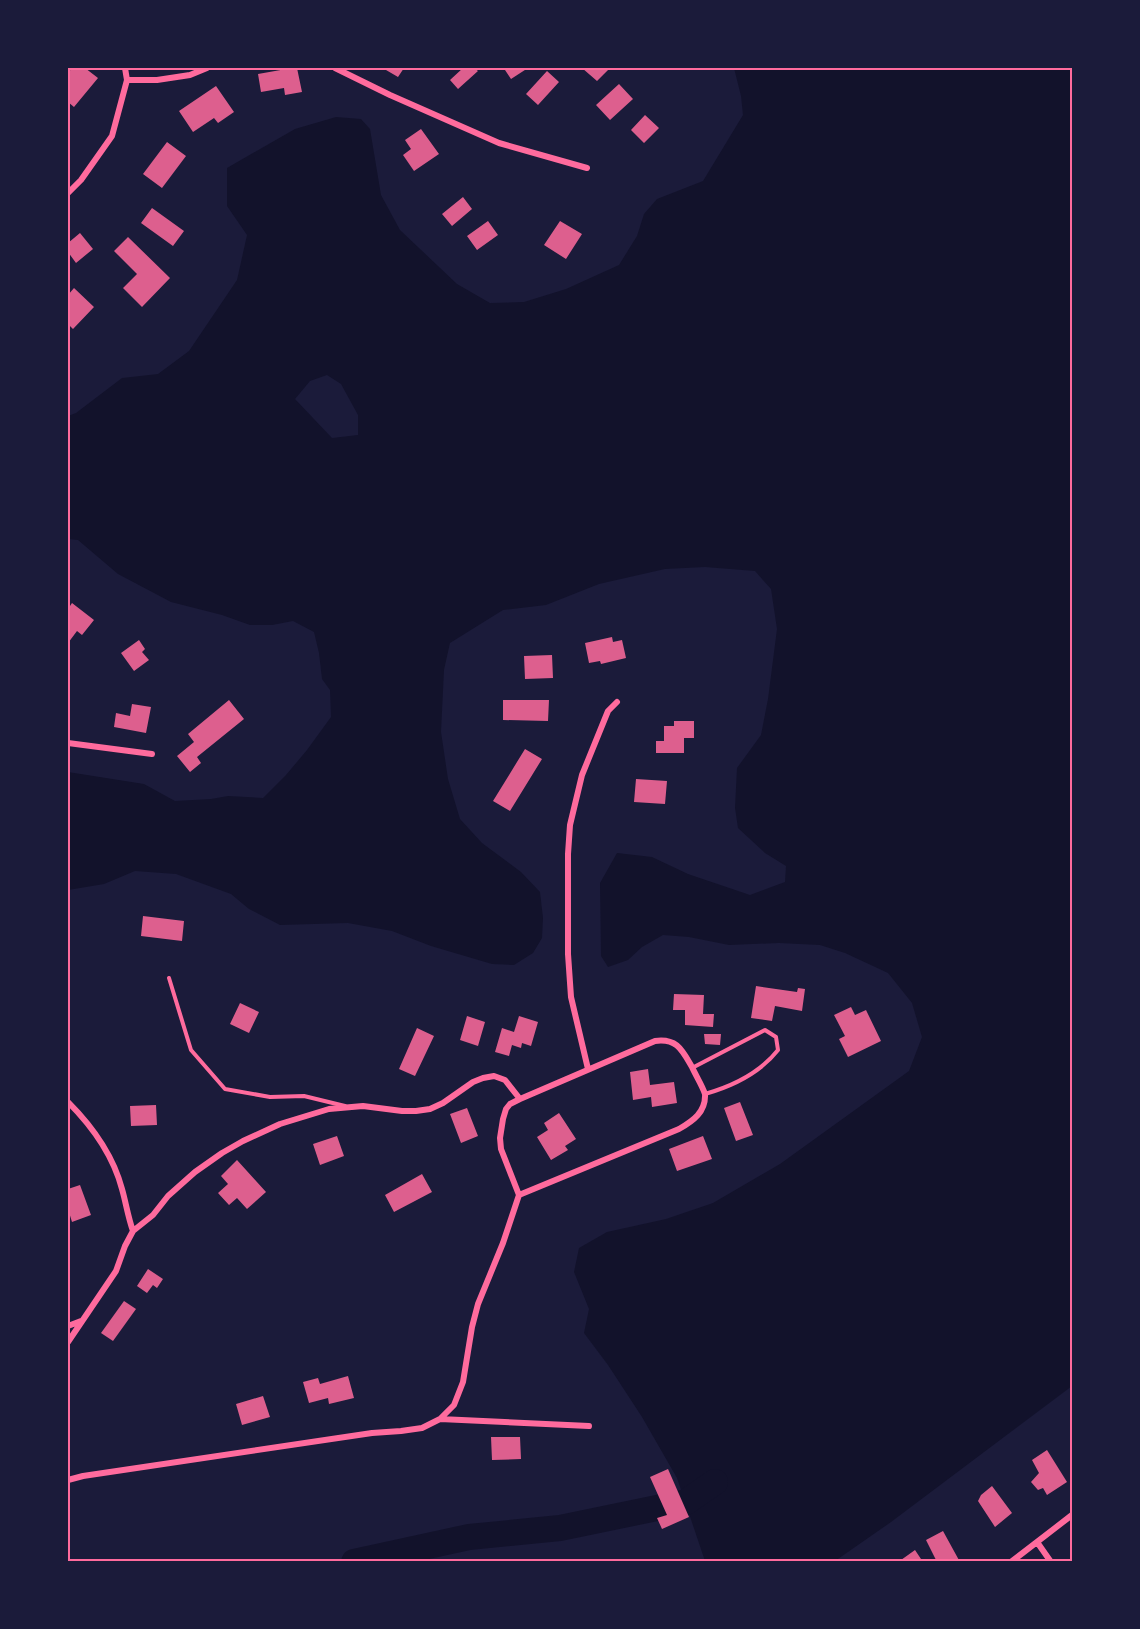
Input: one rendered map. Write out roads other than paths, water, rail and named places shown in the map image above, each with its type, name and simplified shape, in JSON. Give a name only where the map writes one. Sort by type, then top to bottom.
[{"type":"street","points":[[68,193],[81,180],[112,136],[127,80],[125,68]]},
{"type":"street","points":[[127,80],[157,80],[190,75],[207,68]]},
{"type":"street","points":[[335,68],[499,143],[587,168]]},
{"type":"street","points":[[588,1069],[571,997],[568,954],[570,825],[582,776],[608,711],[617,702]]},
{"type":"street","points":[[68,743],[152,754]]},
{"type":"street","points":[[68,1480],[198,1458],[422,1428],[441,1419],[454,1406],[463,1382],[478,1304],[503,1243],[519,1195],[501,1149],[500,1138],[506,1109],[520,1099],[655,1041],[671,1041],[678,1045],[705,1094],[706,1101],[693,1120],[679,1129],[519,1195]]},
{"type":"street","points":[[68,1342],[116,1271],[133,1231],[153,1215],[168,1196],[195,1172],[243,1141],[280,1124],[345,1106],[416,1111],[430,1109],[443,1103],[473,1082],[494,1076],[505,1080],[520,1099]]},
{"type":"street","points":[[68,1102],[93,1130],[111,1157],[133,1231]]},
{"type":"street","points":[[68,1326],[81,1320]]},
{"type":"street","points":[[441,1419],[589,1426]]},
{"type":"street","points":[[1011,1562],[1072,1515]]},
{"type":"street","points":[[1037,1542],[1051,1562]]},
{"type":"lane","points":[[169,978],[191,1050],[225,1089],[270,1097],[304,1096],[345,1106]]},
{"type":"lane","points":[[692,1068],[765,1030],[776,1037],[778,1050],[770,1061],[746,1077],[705,1094]]},
{"type":"waterway","points":[[354,1562],[469,1537],[560,1528],[686,1502],[715,1482]]}]
